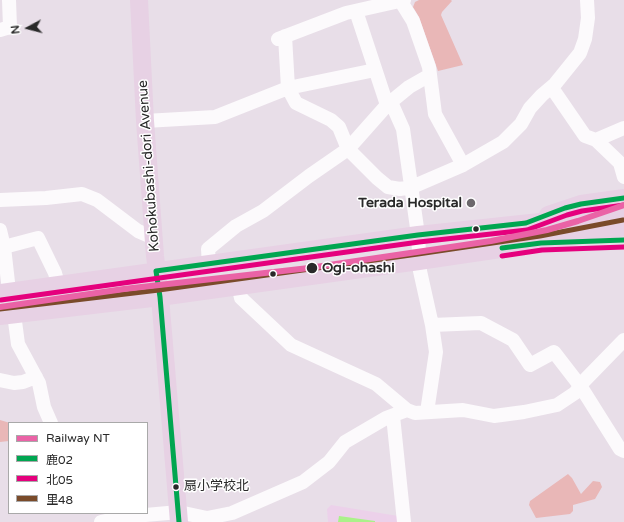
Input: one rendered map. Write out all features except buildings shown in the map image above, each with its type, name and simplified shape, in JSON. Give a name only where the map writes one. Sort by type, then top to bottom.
[{"type":"main road","name":"Kohokubashi-dori Avenue","points":[[139,0],[145,121],[156,271],[160,297],[179,517]]},
{"type":"main road","points":[[5,292],[418,236],[526,223],[565,208],[581,204],[624,213]]},
{"type":"main road","points":[[541,243],[624,213]]},
{"type":"main road","points":[[7,315],[160,297],[541,243],[624,240]]},
{"type":"street","points":[[0,30],[10,27],[9,0]]},
{"type":"street","points":[[463,164],[435,114],[429,67],[413,21],[402,0],[346,13],[282,37],[288,88],[296,103],[331,120],[339,127],[348,149],[377,178],[388,187],[400,189],[412,187],[463,164],[503,142],[521,124],[530,108],[542,95],[552,88],[580,54],[585,39],[587,25],[587,0]]},
{"type":"street","points":[[356,11],[375,70],[389,104],[403,129],[418,236],[420,271],[432,325],[436,352],[427,412]]},
{"type":"street","points":[[145,121],[215,116],[288,88],[375,70]]},
{"type":"street","points":[[209,264],[208,249],[236,226],[262,211],[348,149],[389,104],[409,87],[430,75]]},
{"type":"street","points":[[552,88],[585,136],[596,140],[620,163],[624,177]]},
{"type":"street","points":[[596,140],[624,128]]},
{"type":"street","points":[[0,200],[46,198],[82,194],[97,200],[138,231],[154,238]]},
{"type":"street","points":[[0,230],[4,247],[5,292]]},
{"type":"street","points":[[4,247],[38,238],[55,273],[58,284]]},
{"type":"street","points":[[238,286],[242,298],[291,345],[376,384],[407,410],[415,413],[463,410],[494,416],[524,412],[556,405],[568,399],[581,387],[583,382],[624,340]]},
{"type":"street","points":[[7,315],[18,344],[39,383],[44,407],[51,422]]},
{"type":"street","points":[[432,325],[470,322],[481,323],[513,340],[530,365],[554,352],[581,387],[620,449],[624,451]]},
{"type":"street","points":[[0,380],[14,383],[23,382],[36,377]]},
{"type":"street","points":[[100,522],[123,517],[207,518],[232,513],[303,482],[329,462],[345,442],[386,418],[407,410]]},
{"type":"street","points":[[393,416],[404,522]]},
{"type":"shaded area","points":[[419,0],[452,1],[441,15],[463,65],[438,71],[419,17],[413,7],[415,2]]},
{"type":"shaded area","points":[[0,420],[8,422],[8,441],[0,442]]},
{"type":"shaded area","points":[[568,474],[581,494],[593,481],[600,482],[602,487],[595,499],[573,505],[573,511],[570,514],[536,518],[529,505],[530,501]]},
{"type":"shaded area","points":[[331,505],[398,516],[399,522],[328,522],[327,509]]},
{"type":"shaded area","points":[[339,516],[375,521],[375,522],[338,522]]},
{"type":"rail line","name":"NT","points":[[0,307],[124,289],[309,268],[491,241],[547,230],[624,205]]},
{"type":"transit line","name":"鹿02","points":[[179,522],[160,297],[156,271],[418,235],[526,223],[565,208],[581,204],[624,198]]},
{"type":"transit line","name":"北05","points":[[1,300],[419,242],[527,230],[582,211],[624,205]]},
{"type":"transit line","name":"里48","points":[[0,309],[159,290],[418,254],[540,236],[623,220]]},
{"type":"transit line","name":"鹿02","points":[[502,248],[541,243],[624,240]]},
{"type":"transit line","name":"北05","points":[[502,256],[542,250],[624,247]]},
{"type":"place","name":"Terada Hospital","points":[[471,203]]},
{"type":"place","name":"Ogi-ohashi","points":[[312,268]]},
{"type":"place","name":"扇小学校北","points":[[176,487]]}]
